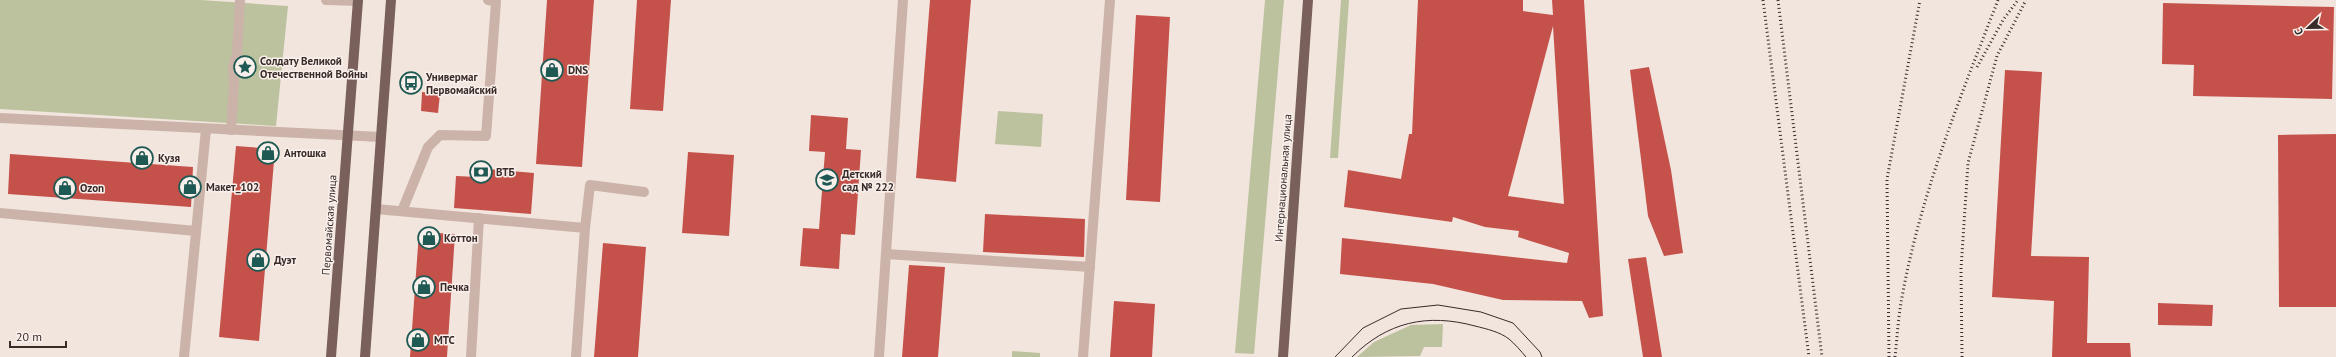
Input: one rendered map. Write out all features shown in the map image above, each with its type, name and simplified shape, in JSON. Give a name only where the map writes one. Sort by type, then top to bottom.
[{"type":"main road","name":"Первомайская улица","points":[[331,357],[358,0]]},
{"type":"main road","points":[[365,357],[392,0]]},
{"type":"main road","name":"Интернациональная улица","points":[[1283,357],[1308,0]]},
{"type":"lane","points":[[232,130],[234,85],[233,68],[237,53],[240,0]]},
{"type":"lane","points":[[326,0],[358,0]]},
{"type":"lane","points":[[402,211],[428,147],[440,135],[486,136],[496,2],[488,0]]},
{"type":"lane","points":[[880,357],[903,0]]},
{"type":"lane","points":[[1083,357],[1110,0]]},
{"type":"lane","points":[[0,118],[381,137]]},
{"type":"lane","points":[[184,357],[206,129]]},
{"type":"lane","points":[[576,357],[585,228],[590,185],[644,192]]},
{"type":"lane","points":[[376,209],[585,228]]},
{"type":"lane","points":[[0,213],[196,231]]},
{"type":"lane","points":[[471,357],[479,218]]},
{"type":"lane","points":[[886,254],[1090,267]]},
{"type":"green space","points":[[0,0],[201,0],[288,6],[276,126],[0,109]]},
{"type":"green space","points":[[1265,0],[1284,0],[1254,354],[1235,353]]},
{"type":"green space","points":[[1341,0],[1349,0],[1338,158],[1330,158]]},
{"type":"green space","points":[[998,111],[1043,114],[1041,147],[995,144]]},
{"type":"green space","points":[[1443,324],[1442,347],[1424,347],[1420,356],[1357,357],[1374,342],[1411,325]]},
{"type":"green space","points":[[1012,351],[1040,353],[1040,357],[1012,357]]},
{"type":"building","points":[[547,0],[594,0],[582,167],[536,164]]},
{"type":"building","points":[[637,0],[671,0],[663,111],[630,109]]},
{"type":"building","points":[[930,0],[971,0],[956,182],[916,178]]},
{"type":"building","points":[[1418,0],[1523,0],[1523,11],[1553,15],[1552,0],[1584,0],[1603,316],[1589,318],[1582,301],[1503,300],[1433,284],[1340,274],[1342,238],[1567,263],[1569,253],[1518,237],[1519,231],[1485,227],[1453,217],[1452,222],[1344,207],[1348,170],[1401,179],[1409,134],[1412,134]],"holes":[[[1553,26],[1564,204],[1508,196]]]},
{"type":"building","points":[[2163,3],[2334,7],[2332,99],[2193,96],[2194,65],[2162,64]]},
{"type":"building","points":[[1136,15],[1170,17],[1160,202],[1126,200]]},
{"type":"building","points":[[1649,67],[1671,170],[1683,253],[1664,256],[1648,216],[1630,70]]},
{"type":"building","points":[[2005,70],[2042,72],[2031,256],[2089,257],[2087,343],[2130,343],[2131,357],[2052,357],[2054,301],[1992,297]]},
{"type":"building","points":[[422,92],[440,94],[438,113],[421,111]]},
{"type":"building","points":[[811,115],[848,118],[846,149],[861,150],[855,235],[841,234],[839,269],[800,266],[803,228],[819,229],[825,152],[809,151]]},
{"type":"building","points":[[2336,134],[2336,307],[2279,307],[2278,135]]},
{"type":"building","points":[[236,146],[275,149],[259,341],[219,337]]},
{"type":"building","points":[[688,152],[734,155],[729,236],[682,233]]},
{"type":"building","points":[[10,154],[193,167],[191,207],[8,194]]},
{"type":"building","points":[[477,168],[534,173],[531,214],[454,208],[456,176],[477,177]]},
{"type":"building","points":[[985,214],[1085,219],[1084,257],[983,252]]},
{"type":"building","points":[[419,232],[455,234],[447,357],[410,357]]},
{"type":"building","points":[[603,243],[646,247],[638,357],[594,357]]},
{"type":"building","points":[[1646,257],[1662,357],[1643,357],[1628,259]]},
{"type":"building","points":[[909,265],[945,267],[938,357],[902,357]]},
{"type":"building","points":[[1114,301],[1155,304],[1152,357],[1110,357]]},
{"type":"building","points":[[2158,303],[2213,305],[2212,326],[2158,325]]},
{"type":"tram line","points":[[1335,357],[1363,328],[1401,309],[1438,305],[1481,312],[1513,323],[1540,352],[1542,357]]},
{"type":"tram line","points":[[1352,357],[1365,345],[1394,328],[1424,321],[1440,320],[1484,328],[1497,333],[1509,339],[1526,357]]},
{"type":"railway","points":[[1763,0],[1809,357]]},
{"type":"railway","points":[[1778,0],[1822,357]]},
{"type":"railway","points":[[1889,357],[1887,179],[1920,0]]},
{"type":"railway","points":[[1895,357],[1901,303],[1918,225],[1955,111],[1998,0]]},
{"type":"railway","points":[[1977,67],[2003,20],[2018,0]]},
{"type":"railway","points":[[1962,357],[1961,269],[1968,163],[1997,56],[2026,0]]},
{"type":"place","name":"Солдату Великой Отечественной Войны","points":[[245,67]]},
{"type":"place","name":"DNS","points":[[552,70]]},
{"type":"place","name":"Универмаг Первомайский","points":[[411,83]]},
{"type":"place","name":"Антошка","points":[[268,153]]},
{"type":"place","name":"Кузя","points":[[142,158]]},
{"type":"place","name":"ВТБ","points":[[481,172]]},
{"type":"place","name":"Детский сад № 222","points":[[827,180]]},
{"type":"place","name":"Макет_102","points":[[190,187]]},
{"type":"place","name":"Ozon","points":[[65,188]]},
{"type":"place","name":"Коттон","points":[[429,238]]},
{"type":"place","name":"Дуэт","points":[[258,260]]},
{"type":"place","name":"Печка","points":[[424,287]]},
{"type":"place","name":"МТС","points":[[418,340]]}]
